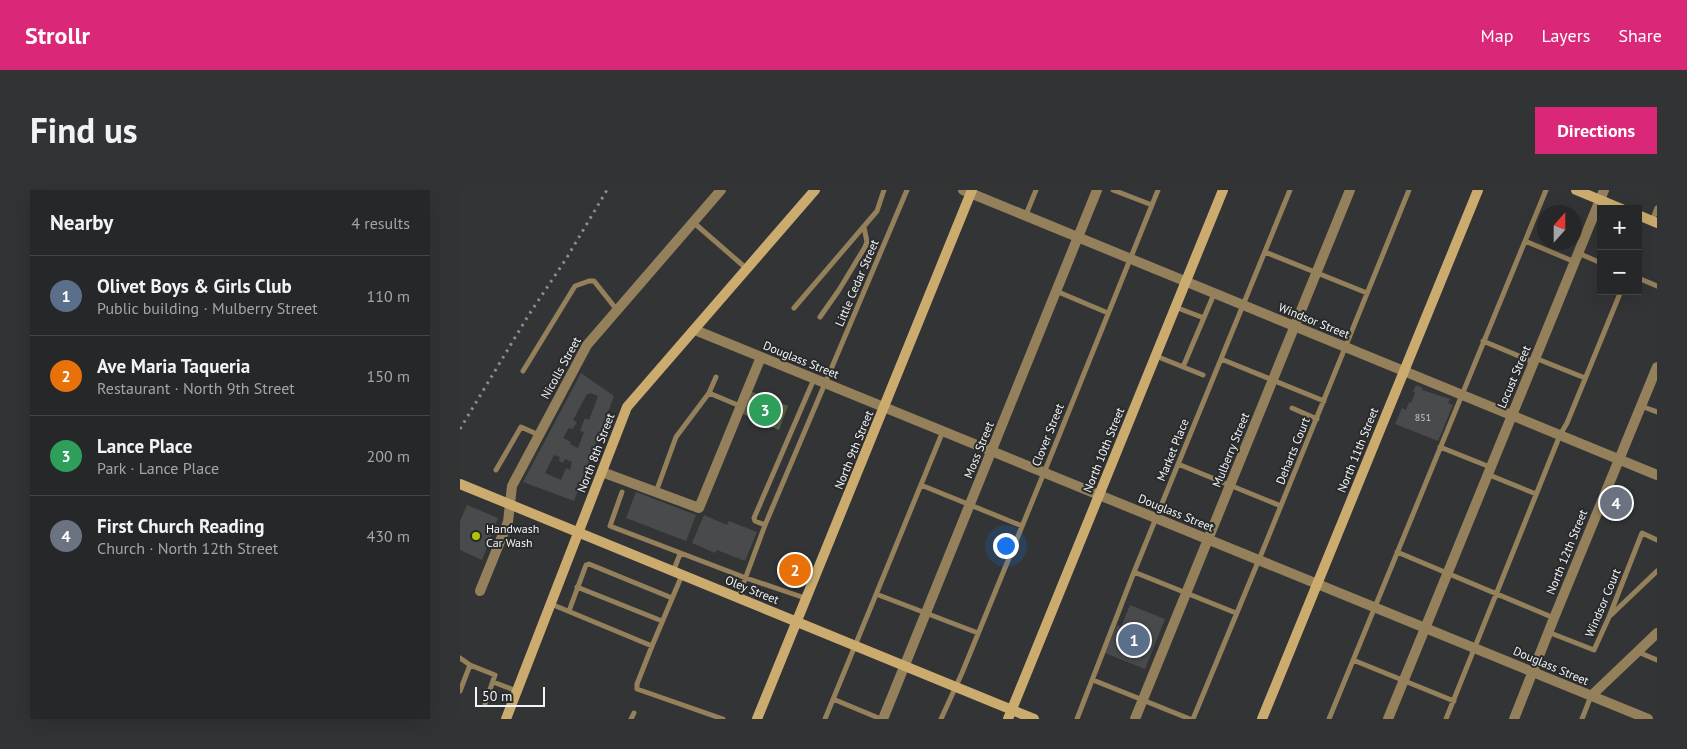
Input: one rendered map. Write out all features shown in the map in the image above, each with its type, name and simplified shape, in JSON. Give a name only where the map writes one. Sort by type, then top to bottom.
[{"type":"street","name":"Nicolls Street","points":[[480,591],[508,522],[512,486],[587,345],[721,190]]},
{"type":"street","name":"North 8th Street","points":[[506,719],[628,407],[815,190]]},
{"type":"street","name":"Moss Street","points":[[882,719],[1097,190]]},
{"type":"street","name":"North 10th Street","points":[[1010,714],[1223,190]]},
{"type":"street","name":"Mulberry Street","points":[[1135,719],[1350,190]]},
{"type":"street","name":"North 11th Street","points":[[1262,719],[1478,190]]},
{"type":"street","points":[[1576,190],[1602,195],[1616,205]]},
{"type":"street","name":"Windsor Street","points":[[968,191],[1077,238],[1657,474]]},
{"type":"street","name":"North 9th Street","points":[[757,719],[884,408],[968,191]]},
{"type":"street","name":"Locust Street","points":[[1388,719],[1488,470],[1602,195]]},
{"type":"street","points":[[1642,217],[1654,222]]},
{"type":"street","name":"Douglass Street","points":[[695,330],[1375,606],[1643,718]]},
{"type":"street","points":[[602,472],[699,508],[761,357]]},
{"type":"street","name":"North 12th Street","points":[[1514,719],[1657,367]]},
{"type":"street","name":"Oley Street","points":[[460,484],[955,687],[1010,714],[1034,719]]},
{"type":"street","points":[[1591,696],[1657,633]]},
{"type":"lane","name":"Little Cedar Street","points":[[794,308],[877,212],[884,190]]},
{"type":"lane","name":"Little Cedar Street","points":[[738,598],[765,525],[907,190]]},
{"type":"lane","points":[[1025,216],[1036,190]]},
{"type":"lane","points":[[1113,190],[1152,206]]},
{"type":"lane","name":"Clover Street","points":[[941,719],[978,634],[1158,190]]},
{"type":"lane","name":"Market Place","points":[[1077,719],[1134,572],[1290,190]]},
{"type":"lane","name":"Deharts Court","points":[[1191,719],[1317,419],[1409,190]]},
{"type":"lane","points":[[1329,719],[1546,190]]},
{"type":"lane","points":[[1654,222],[1657,208]]},
{"type":"lane","points":[[693,222],[747,269]]},
{"type":"lane","points":[[820,316],[839,290],[865,247],[867,242],[864,227]]},
{"type":"lane","points":[[1525,241],[1576,258],[1597,262]]},
{"type":"lane","points":[[1265,252],[1367,293]]},
{"type":"lane","points":[[1642,280],[1657,286]]},
{"type":"lane","points":[[523,371],[575,286],[588,281],[594,281],[617,310]]},
{"type":"lane","points":[[1056,292],[1108,313]]},
{"type":"lane","points":[[1183,367],[1214,294]]},
{"type":"lane","points":[[1446,719],[1560,435],[1619,295]]},
{"type":"lane","points":[[1175,307],[1204,318]]},
{"type":"lane","points":[[1483,342],[1585,378]]},
{"type":"lane","points":[[1156,356],[1203,375]]},
{"type":"lane","points":[[1221,359],[1324,401]]},
{"type":"lane","points":[[656,492],[676,437],[709,393],[716,377]]},
{"type":"lane","points":[[765,525],[754,521],[754,518],[814,379]]},
{"type":"lane","points":[[709,393],[740,406]]},
{"type":"lane","points":[[1641,406],[1657,412]]},
{"type":"lane","points":[[1292,408],[1317,419]]},
{"type":"lane","points":[[496,470],[521,427],[539,435]]},
{"type":"lane","points":[[824,719],[943,431]]},
{"type":"lane","points":[[1440,447],[1536,494]]},
{"type":"lane","points":[[1178,464],[1281,506]]},
{"type":"lane","points":[[921,485],[1022,526]]},
{"type":"lane","points":[[622,492],[610,526],[680,554],[807,599]]},
{"type":"lane","points":[[1655,539],[1657,531]]},
{"type":"lane","name":"Windsor Court","points":[[1548,632],[1594,650],[1609,618],[1642,533],[1655,539]]},
{"type":"lane","points":[[1397,552],[1554,618]]},
{"type":"lane","points":[[680,554],[672,598],[637,688],[723,719]]},
{"type":"lane","points":[[569,611],[586,565],[589,564],[672,598]]},
{"type":"lane","points":[[1609,618],[1657,570]]},
{"type":"lane","points":[[1134,572],[1236,613]]},
{"type":"lane","points":[[577,588],[662,621]]},
{"type":"lane","points":[[876,594],[978,634]]},
{"type":"lane","points":[[551,604],[652,646]]},
{"type":"lane","points":[[1638,652],[1657,660]]},
{"type":"lane","points":[[460,658],[470,665],[495,675],[485,704]]},
{"type":"lane","points":[[1353,660],[1454,702]]},
{"type":"lane","points":[[460,691],[470,665]]},
{"type":"lane","points":[[1093,680],[1191,719]]},
{"type":"lane","points":[[493,682],[517,691]]},
{"type":"lane","points":[[1582,719],[1591,696]]},
{"type":"lane","points":[[833,699],[882,719]]},
{"type":"lane","points":[[632,719],[634,713]]},
{"type":"green space","points":[[750,391],[788,406],[779,430],[741,413]]},
{"type":"building","points":[[581,373],[614,396],[574,501],[523,482]],"holes":[[[590,393],[598,396],[589,420],[585,418],[580,431],[584,432],[578,448],[563,438],[569,428],[573,429],[577,422],[573,420],[587,394]],[[554,455],[560,457],[559,461],[563,463],[565,459],[572,462],[570,470],[566,468],[561,480],[545,473]]]},
{"type":"building","points":[[1416,385],[1423,388],[1422,390],[1450,399],[1448,403],[1453,405],[1438,441],[1395,424],[1402,408],[1406,410],[1409,402],[1411,403]]},
{"type":"building","points":[[636,492],[696,515],[686,541],[626,518]]},
{"type":"building","name":"Handwash Car Wash","points":[[467,505],[498,518],[482,560],[460,550],[460,521]]},
{"type":"building","points":[[704,515],[727,525],[729,521],[757,532],[745,561],[717,550],[715,553],[692,543]]},
{"type":"building","points":[[1130,605],[1165,619],[1145,669],[1105,653],[1117,625],[1121,627]]},
{"type":"railway","points":[[460,429],[607,190]]},
{"type":"place","name":"Lance Place","points":[[765,410]]},
{"type":"place","name":"First Church Reading","points":[[1616,503]]},
{"type":"place","name":"Handwash Car Wash","points":[[476,536]]},
{"type":"place","name":"Ave Maria Taqueria","points":[[795,570]]},
{"type":"place","name":"Olivet Boys & Girls Club","points":[[1134,640]]}]
